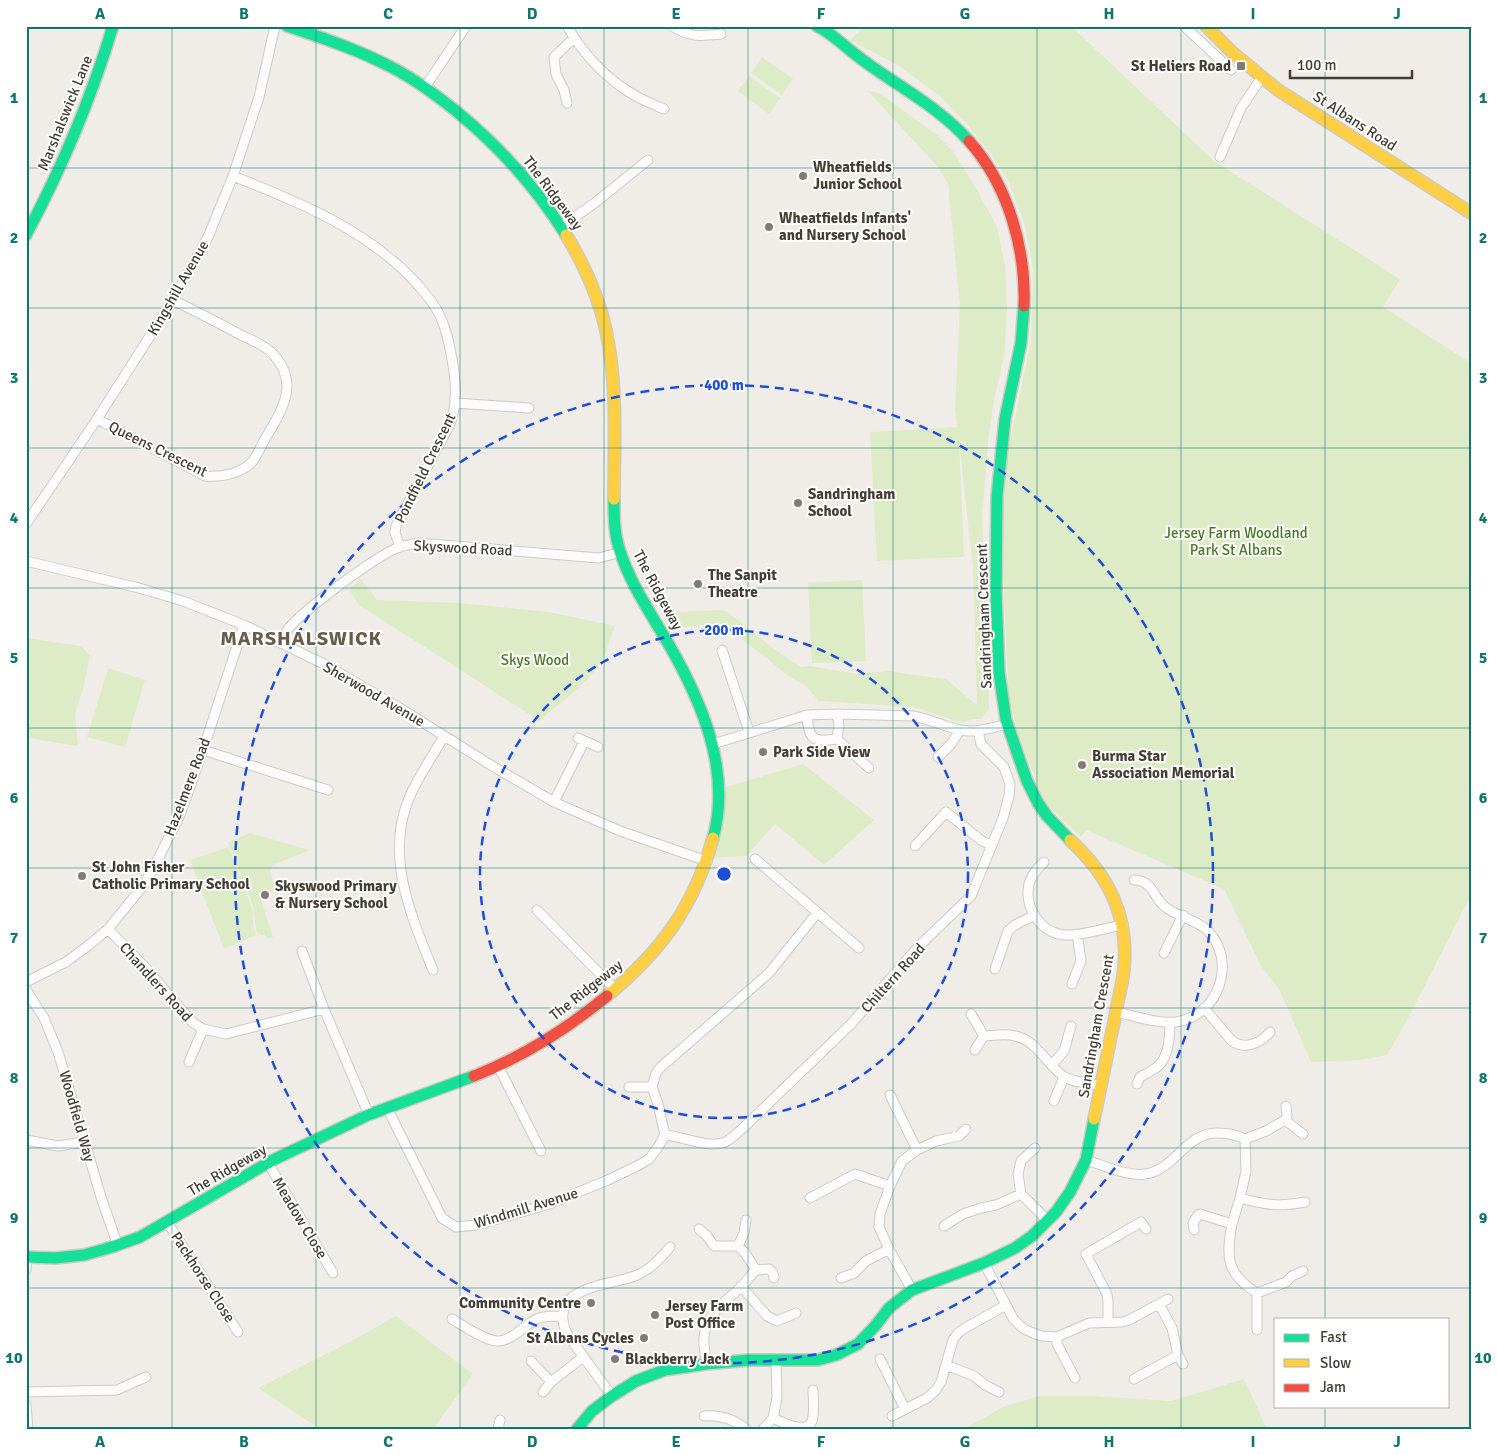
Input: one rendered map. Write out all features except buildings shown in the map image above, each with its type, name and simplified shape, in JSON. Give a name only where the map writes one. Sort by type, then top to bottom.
[{"type":"street","name":"Marshalswick Lane","points":[[26,235],[48,194],[81,123],[113,26]]},
{"type":"street","name":"Kingshill Avenue","points":[[26,524],[174,300],[208,236],[233,176],[259,97],[275,26]]},
{"type":"street","name":"The Ridgeway","points":[[27,1257],[45,1259],[84,1255],[118,1246],[140,1237],[268,1163],[369,1115],[498,1066],[536,1045],[579,1017],[615,990],[664,941],[683,913],[701,878],[715,830],[720,794],[719,779],[712,744],[696,696],[675,653],[639,593],[621,552],[616,534],[613,508],[615,416],[613,380],[604,318],[586,270],[562,226],[534,188],[499,148],[463,116],[425,87],[384,63],[287,26]]},
{"type":"street","points":[[425,87],[466,26]]},
{"type":"street","points":[[567,26],[574,38],[605,74],[629,92],[664,109]]},
{"type":"street","points":[[672,26],[683,33],[693,36],[721,34]]},
{"type":"street","name":"Sandringham Crescent","points":[[577,1429],[592,1411],[612,1396],[636,1381],[665,1370],[749,1360],[818,1360],[836,1355],[858,1344],[889,1308],[912,1290],[984,1263],[1015,1248],[1032,1236],[1048,1221],[1070,1192],[1086,1160],[1124,970],[1125,944],[1123,925],[1117,902],[1105,880],[1086,856],[1048,818],[1036,801],[1007,724],[1002,698],[997,647],[996,508],[1006,414],[1013,386],[1024,321],[1022,258],[1011,214],[983,158],[962,132],[938,110],[817,26]]},
{"type":"street","points":[[1184,26],[1231,70]]},
{"type":"street","name":"St Albans Road","points":[[1206,26],[1232,53],[1278,90],[1471,213]]},
{"type":"street","points":[[567,103],[564,90],[556,74],[554,57],[574,38]]},
{"type":"street","points":[[1220,157],[1241,108],[1262,77]]},
{"type":"street","points":[[562,226],[596,202],[648,160]]},
{"type":"street","name":"Pondfield Crescent","points":[[233,176],[287,198],[338,223],[374,245],[403,268],[438,311],[448,337],[454,373],[454,415],[396,526],[395,533],[400,547]]},
{"type":"street","name":"Queens Crescent","points":[[97,419],[205,476],[218,477],[237,473],[251,464],[283,408],[288,383],[282,367],[271,352],[256,342],[174,300]]},
{"type":"street","points":[[455,403],[529,408]]},
{"type":"street","name":"Skyswood Road","points":[[281,642],[286,631],[298,619],[340,585],[400,547],[419,543],[598,558],[621,552]]},
{"type":"street","name":"Sherwood Avenue","points":[[26,561],[139,588],[183,601],[244,625],[324,664],[554,802],[620,831],[707,861]]},
{"type":"street","name":"Hazelmere Road","points":[[26,982],[66,962],[89,945],[108,929],[143,886],[180,815],[244,625]]},
{"type":"street","points":[[722,650],[749,732]]},
{"type":"street","points":[[837,714],[839,725],[837,739]]},
{"type":"street","points":[[712,744],[807,715],[913,716],[960,730],[978,731],[1007,724]]},
{"type":"street","points":[[807,715],[810,732],[815,739],[820,741],[837,739],[869,768]]},
{"type":"street","points":[[938,757],[951,744],[960,730]]},
{"type":"street","name":"Chiltern Road","points":[[665,1135],[710,1144],[726,1142],[851,1024],[918,947],[971,896],[1010,796],[1010,784],[1004,767],[981,744],[978,731]]},
{"type":"street","points":[[433,970],[412,916],[401,872],[399,852],[400,828],[410,796],[444,736]]},
{"type":"street","points":[[554,802],[581,740],[598,747]]},
{"type":"street","points":[[203,750],[328,790]]},
{"type":"street","points":[[915,846],[946,812],[982,841],[991,845]]},
{"type":"street","points":[[755,859],[859,948]]},
{"type":"street","points":[[1044,862],[1029,882],[1027,898],[1033,916],[1048,930],[1063,935],[1123,925]]},
{"type":"street","points":[[1116,1012],[1170,1022],[1186,1020],[1204,1008],[1216,995],[1223,973],[1219,949],[1207,930],[1183,915],[1166,908],[1157,899],[1150,886],[1140,880],[1134,880]]},
{"type":"street","points":[[537,910],[542,921],[615,990]]},
{"type":"street","points":[[665,1135],[663,1120],[652,1087],[661,1066],[769,973],[817,913]]},
{"type":"street","points":[[1164,953],[1183,915]]},
{"type":"street","points":[[995,968],[1008,931],[1015,925],[1033,916]]},
{"type":"street","name":"Chandlers Road","points":[[108,929],[145,966],[192,1022],[203,1029],[226,1034],[324,1009]]},
{"type":"street","points":[[1072,984],[1081,961],[1077,934]]},
{"type":"street","points":[[302,951],[324,1009],[369,1115]]},
{"type":"street","name":"Woodfield Way","points":[[26,990],[44,1018],[58,1052],[100,1197],[118,1246]]},
{"type":"street","points":[[1204,1008],[1236,1044],[1242,1045],[1258,1042],[1270,1032]]},
{"type":"street","points":[[971,1014],[984,1036]]},
{"type":"street","points":[[1137,1084],[1140,1076],[1159,1066],[1165,1057],[1170,1034],[1170,1022]]},
{"type":"street","points":[[1052,1065],[1064,1051],[1071,1026]]},
{"type":"street","points":[[189,1062],[203,1029]]},
{"type":"street","points":[[984,1036],[1006,1034],[1023,1038],[1064,1077],[1102,1086]]},
{"type":"street","points":[[975,1050],[984,1036]]},
{"type":"street","points":[[498,1066],[541,1151]]},
{"type":"street","points":[[1054,1101],[1064,1077]]},
{"type":"street","points":[[629,1087],[652,1087]]},
{"type":"street","points":[[890,1095],[918,1150]]},
{"type":"street","points":[[1286,1106],[1286,1120]]},
{"type":"street","name":"Windmill Avenue","points":[[387,1108],[442,1218],[456,1227],[477,1225],[549,1204],[608,1180],[649,1159],[665,1135]]},
{"type":"street","points":[[1086,1160],[1129,1173],[1145,1174],[1160,1170],[1168,1165],[1194,1139],[1206,1134],[1212,1132],[1226,1133],[1245,1139],[1266,1131],[1286,1120]]},
{"type":"street","points":[[1286,1120],[1303,1134]]},
{"type":"street","points":[[912,1290],[879,1227],[880,1214],[902,1160],[936,1141],[959,1136],[966,1129]]},
{"type":"street","points":[[1245,1139],[1246,1171],[1232,1224],[1228,1249],[1230,1264],[1234,1274],[1240,1282],[1257,1293]]},
{"type":"street","points":[[26,1140],[58,1146],[84,1142]]},
{"type":"street","points":[[1036,1148],[1020,1161],[1018,1174],[1021,1194],[1048,1221]]},
{"type":"street","name":"Meadow Close","points":[[268,1163],[333,1273]]},
{"type":"street","points":[[810,1198],[855,1174],[890,1186]]},
{"type":"street","points":[[944,1226],[963,1214],[996,1205],[1021,1194]]},
{"type":"street","points":[[1240,1198],[1275,1206],[1287,1206],[1305,1202]]},
{"type":"street","points":[[1194,1230],[1193,1223],[1200,1214],[1232,1224]]},
{"type":"street","points":[[738,1246],[744,1234],[746,1220]]},
{"type":"street","name":"Packhorse Close","points":[[167,1222],[238,1332]]},
{"type":"street","points":[[1108,1322],[1107,1294],[1086,1254],[1141,1222],[1146,1229]]},
{"type":"street","points":[[699,1229],[714,1246],[738,1246],[756,1270]]},
{"type":"street","points":[[612,1396],[567,1334],[563,1326],[562,1316],[574,1294],[636,1275],[655,1264],[670,1247]]},
{"type":"street","points":[[841,1278],[854,1273],[866,1261],[889,1249]]},
{"type":"street","points":[[26,1270],[27,1257]]},
{"type":"street","points":[[984,1263],[1014,1320],[1024,1329],[1042,1336],[1057,1337],[1089,1324],[1129,1320],[1168,1299]]},
{"type":"street","points":[[706,1364],[704,1338],[706,1327],[720,1305],[756,1270],[769,1269],[773,1273],[774,1278]]},
{"type":"street","points":[[1257,1293],[1286,1282],[1292,1276],[1303,1271]]},
{"type":"street","points":[[741,1286],[767,1316],[777,1321],[796,1313]]},
{"type":"street","points":[[1257,1293],[1257,1330]]},
{"type":"street","points":[[1159,1304],[1172,1328],[1178,1355],[1183,1364]]},
{"type":"street","points":[[892,1416],[927,1398],[935,1391],[941,1382],[953,1340],[958,1333],[1006,1305]]},
{"type":"street","points":[[452,1319],[488,1339],[498,1341],[506,1339],[541,1317],[562,1316]]},
{"type":"street","points":[[1057,1337],[1057,1344],[1075,1378]]},
{"type":"street","points":[[1134,1379],[1178,1355]]},
{"type":"street","points":[[543,1392],[551,1382],[583,1357]]},
{"type":"street","points":[[880,1359],[905,1409]]},
{"type":"street","points":[[763,1429],[773,1418],[777,1398],[776,1360]]},
{"type":"street","points":[[531,1361],[551,1382]]},
{"type":"street","points":[[946,1365],[974,1376],[985,1385],[999,1392]]},
{"type":"street","points":[[26,1392],[116,1390],[146,1377]]},
{"type":"street","points":[[773,1418],[788,1426],[809,1426],[812,1423],[813,1416],[813,1390]]},
{"type":"street","points":[[26,1405],[28,1429]]},
{"type":"street","points":[[704,1416],[718,1416],[734,1421],[746,1429]]},
{"type":"green space","name":"Jersey Farm Woodland Park St Albans","points":[[865,26],[1071,26],[1214,161],[1400,279],[1383,307],[1471,363],[1471,895],[1404,1026],[1387,1055],[1361,1060],[1311,1062],[1279,989],[1261,966],[1224,889],[1086,830],[1081,837],[1045,803],[1018,734],[1009,698],[1001,538],[1008,449],[1031,342],[1033,270],[1025,225],[1009,183],[992,155],[966,123],[940,96],[896,64],[850,40]]},
{"type":"green space","points":[[762,57],[793,79],[782,95],[751,73]]},
{"type":"green space","points":[[749,76],[780,98],[769,114],[738,91]]},
{"type":"green space","points":[[867,90],[879,93],[937,135],[952,150],[976,188],[997,227],[1005,266],[1007,308],[1004,357],[989,432],[982,516],[987,605],[989,708],[982,719],[973,719],[962,723],[914,707],[819,701],[806,686],[785,674],[722,624],[668,628],[663,613],[726,611],[801,667],[810,666],[857,674],[891,671],[946,679],[977,705],[973,568],[959,440],[964,557],[877,561],[870,432],[957,427],[955,410],[960,307],[948,184],[938,167]]},
{"type":"green space","name":"Skys Wood","points":[[361,579],[377,600],[459,603],[549,612],[615,626],[604,656],[591,675],[575,692],[540,721],[359,605],[349,589]]},
{"type":"green space","points":[[862,580],[866,661],[812,663],[808,583]]},
{"type":"green space","points":[[26,638],[81,646],[90,656],[84,685],[75,713],[78,746],[33,739],[26,731]]},
{"type":"green space","points":[[108,668],[145,680],[125,747],[87,737]]},
{"type":"green space","points":[[803,764],[874,820],[824,865],[775,824],[746,856],[711,858],[723,788]]},
{"type":"green space","points":[[250,833],[310,850],[273,865],[270,872],[276,891],[260,897],[273,937],[267,939],[265,935],[257,934],[253,906],[228,842]]},
{"type":"green space","points":[[229,847],[253,911],[253,926],[256,935],[224,949],[190,860]]},
{"type":"green space","points":[[396,1316],[473,1374],[433,1429],[320,1429],[258,1388],[344,1345]]},
{"type":"green space","points":[[1244,1379],[1267,1429],[964,1429],[1003,1407],[1038,1396],[1092,1396],[1171,1401]]},
{"type":"traffic: fast","points":[[26,235],[75,133],[113,26]]},
{"type":"traffic: fast","points":[[287,26],[341,45],[393,68],[441,99],[488,139],[516,168],[542,200],[566,235]]},
{"type":"traffic: fast","points":[[817,26],[931,107],[969,141]]},
{"type":"traffic: fast","points":[[1024,306],[1021,343],[1005,419],[997,496],[996,591],[999,672],[1006,720],[1027,781],[1047,816],[1070,840]]},
{"type":"traffic: fast","points":[[614,499],[616,536],[623,561],[634,585],[692,688],[710,737],[719,787],[718,813],[713,838]]},
{"type":"traffic: fast","points":[[26,1257],[55,1258],[84,1255],[140,1237],[273,1160],[368,1115],[474,1076]]},
{"type":"traffic: fast","points":[[577,1429],[592,1411],[612,1396],[636,1381],[665,1370],[749,1360],[818,1360],[836,1355],[858,1344],[889,1308],[912,1290],[984,1263],[1015,1248],[1032,1236],[1056,1212],[1070,1192],[1086,1160],[1094,1119]]},
{"type":"traffic: slow","points":[[1206,26],[1233,53],[1278,90],[1471,213]]},
{"type":"traffic: slow","points":[[566,235],[585,269],[595,294],[610,352],[614,394],[614,499]]},
{"type":"traffic: slow","points":[[607,996],[644,962],[673,926],[696,885],[713,838]]},
{"type":"traffic: slow","points":[[1070,840],[1096,868],[1114,898],[1123,932],[1125,950],[1123,975],[1094,1119]]},
{"type":"traffic: jam","points":[[969,141],[983,158],[994,177],[1012,218],[1022,262],[1024,306]]},
{"type":"traffic: jam","points":[[474,1076],[544,1041],[576,1020],[607,996]]},
{"type":"place","name":"St Heliers Road","points":[[1241,66]]},
{"type":"place","name":"Wheatfields Junior School","points":[[803,176]]},
{"type":"place","name":"Wheatfields Infants' and Nursery School","points":[[769,227]]},
{"type":"place","name":"Sandringham School","points":[[798,503]]},
{"type":"place","name":"The Sanpit Theatre","points":[[698,584]]},
{"type":"place","name":"Park Side View","points":[[763,752]]},
{"type":"place","name":"Burma Star Association Memorial","points":[[1082,765]]},
{"type":"place","name":"St John Fisher Catholic Primary School","points":[[82,876]]},
{"type":"place","name":"Skyswood Primary & Nursery School","points":[[265,895]]},
{"type":"place","name":"Community Centre","points":[[591,1303]]},
{"type":"place","name":"Jersey Farm Post Office","points":[[655,1315]]},
{"type":"place","name":"St Albans Cycles","points":[[644,1338]]},
{"type":"place","name":"Blackberry Jack","points":[[615,1359]]},
{"type":"district","name":"MARSHALSWICK","points":[[301,638]]}]
